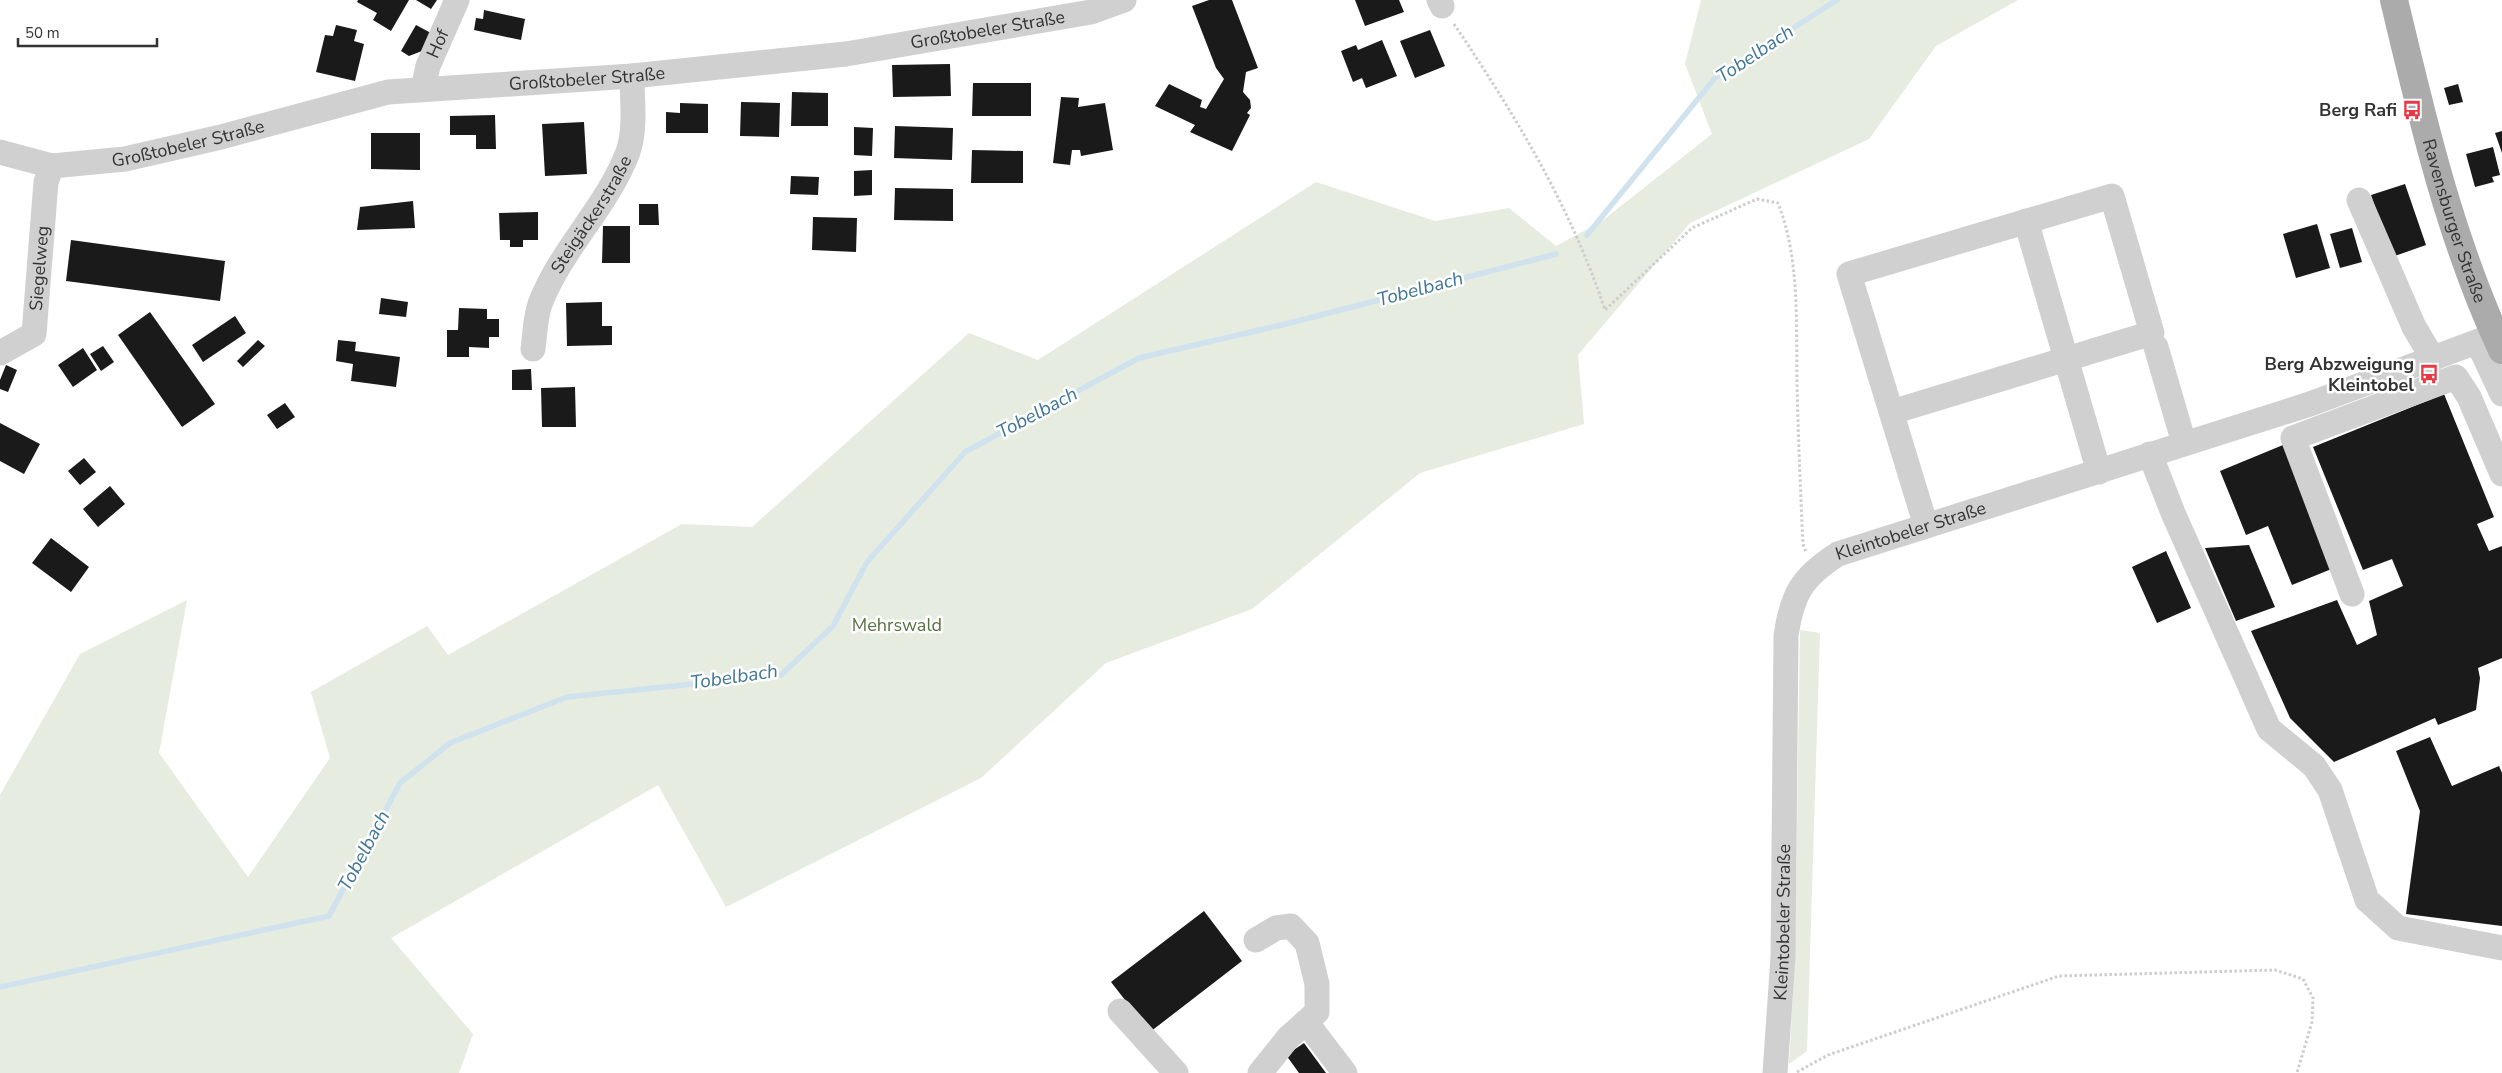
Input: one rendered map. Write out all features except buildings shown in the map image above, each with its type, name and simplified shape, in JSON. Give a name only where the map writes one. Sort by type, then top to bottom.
[{"type":"main road","name":"Ravensburger Straße","points":[[2394,0],[2417,97],[2452,221],[2492,342]]},
{"type":"street","name":"Hof","points":[[424,89],[428,66],[457,0]]},
{"type":"street","name":"Großtobeler Straße","points":[[52,166],[125,159],[230,135],[388,92],[632,76],[846,54],[1082,14],[1124,0]]},
{"type":"street","name":"Steigäckerstraße","points":[[533,349],[539,306],[553,275],[611,185],[628,151],[632,134],[632,76]]},
{"type":"street","points":[[0,152],[52,166]]},
{"type":"street","name":"Siegelweg","points":[[0,353],[34,334],[46,182],[52,166]]},
{"type":"street","points":[[1892,412],[2152,334],[2112,196],[1849,274],[1926,526]]},
{"type":"street","points":[[2359,200],[2414,327],[2433,359]]},
{"type":"street","points":[[2026,221],[2098,472]]},
{"type":"street","name":"Kleintobeler Straße","points":[[1775,1073],[1783,957],[1786,636],[1789,614],[1796,595],[1806,578],[1838,554],[2310,404],[2433,359],[2492,342]]},
{"type":"street","points":[[2492,342],[2502,394]]},
{"type":"street","points":[[2156,347],[2184,443]]},
{"type":"street","points":[[2352,594],[2293,438],[2456,377],[2469,397],[2502,474]]},
{"type":"street","points":[[2150,454],[2173,513],[2270,729],[2314,766],[2330,790],[2367,900],[2398,928],[2502,948]]},
{"type":"street","points":[[1256,940],[1276,928],[1291,926],[1307,943],[1317,984],[1317,1012],[1288,1038],[1260,1073]]},
{"type":"street","points":[[1120,1011],[1176,1073]]},
{"type":"street","points":[[1306,1022],[1345,1073]]},
{"type":"path","points":[[1441,3],[1487,73],[1565,210],[1594,278],[1604,310],[1692,228],[1757,200],[1778,203],[1786,223],[1797,310],[1797,383],[1803,544],[1814,571]]},
{"type":"path","points":[[1794,1073],[1828,1055],[2058,976],[2275,970],[2303,979],[2313,998],[2312,1022],[2297,1073]]},
{"type":"green space","name":"Mehrswald","points":[[1701,0],[2018,0],[1936,46],[1869,139],[1690,223],[1578,355],[1584,424],[1420,473],[1252,609],[1106,663],[981,778],[726,907],[658,785],[391,938],[473,1034],[459,1073],[0,1073],[0,795],[80,654],[187,600],[159,753],[248,877],[330,758],[311,692],[427,626],[448,655],[682,524],[752,527],[969,333],[1038,360],[1316,182],[1435,221],[1509,208],[1556,246],[1602,221],[1712,134],[1685,64]]},
{"type":"green space","points":[[1800,630],[1820,633],[1807,1051],[1789,1064],[1795,958]]},
{"type":"waterway","name":"Tobelbach","points":[[1587,235],[1715,78],[1837,0]]},
{"type":"waterway","name":"Tobelbach","points":[[0,987],[329,916],[400,783],[450,743],[567,697],[781,675],[833,626],[867,562],[965,452],[1139,358],[1294,322],[1556,254]]},
{"type":"place","name":"Berg Rafi","points":[[2412,110]]},
{"type":"place","name":"Berg Abzweigung Kleintobel","points":[[2429,374]]}]
